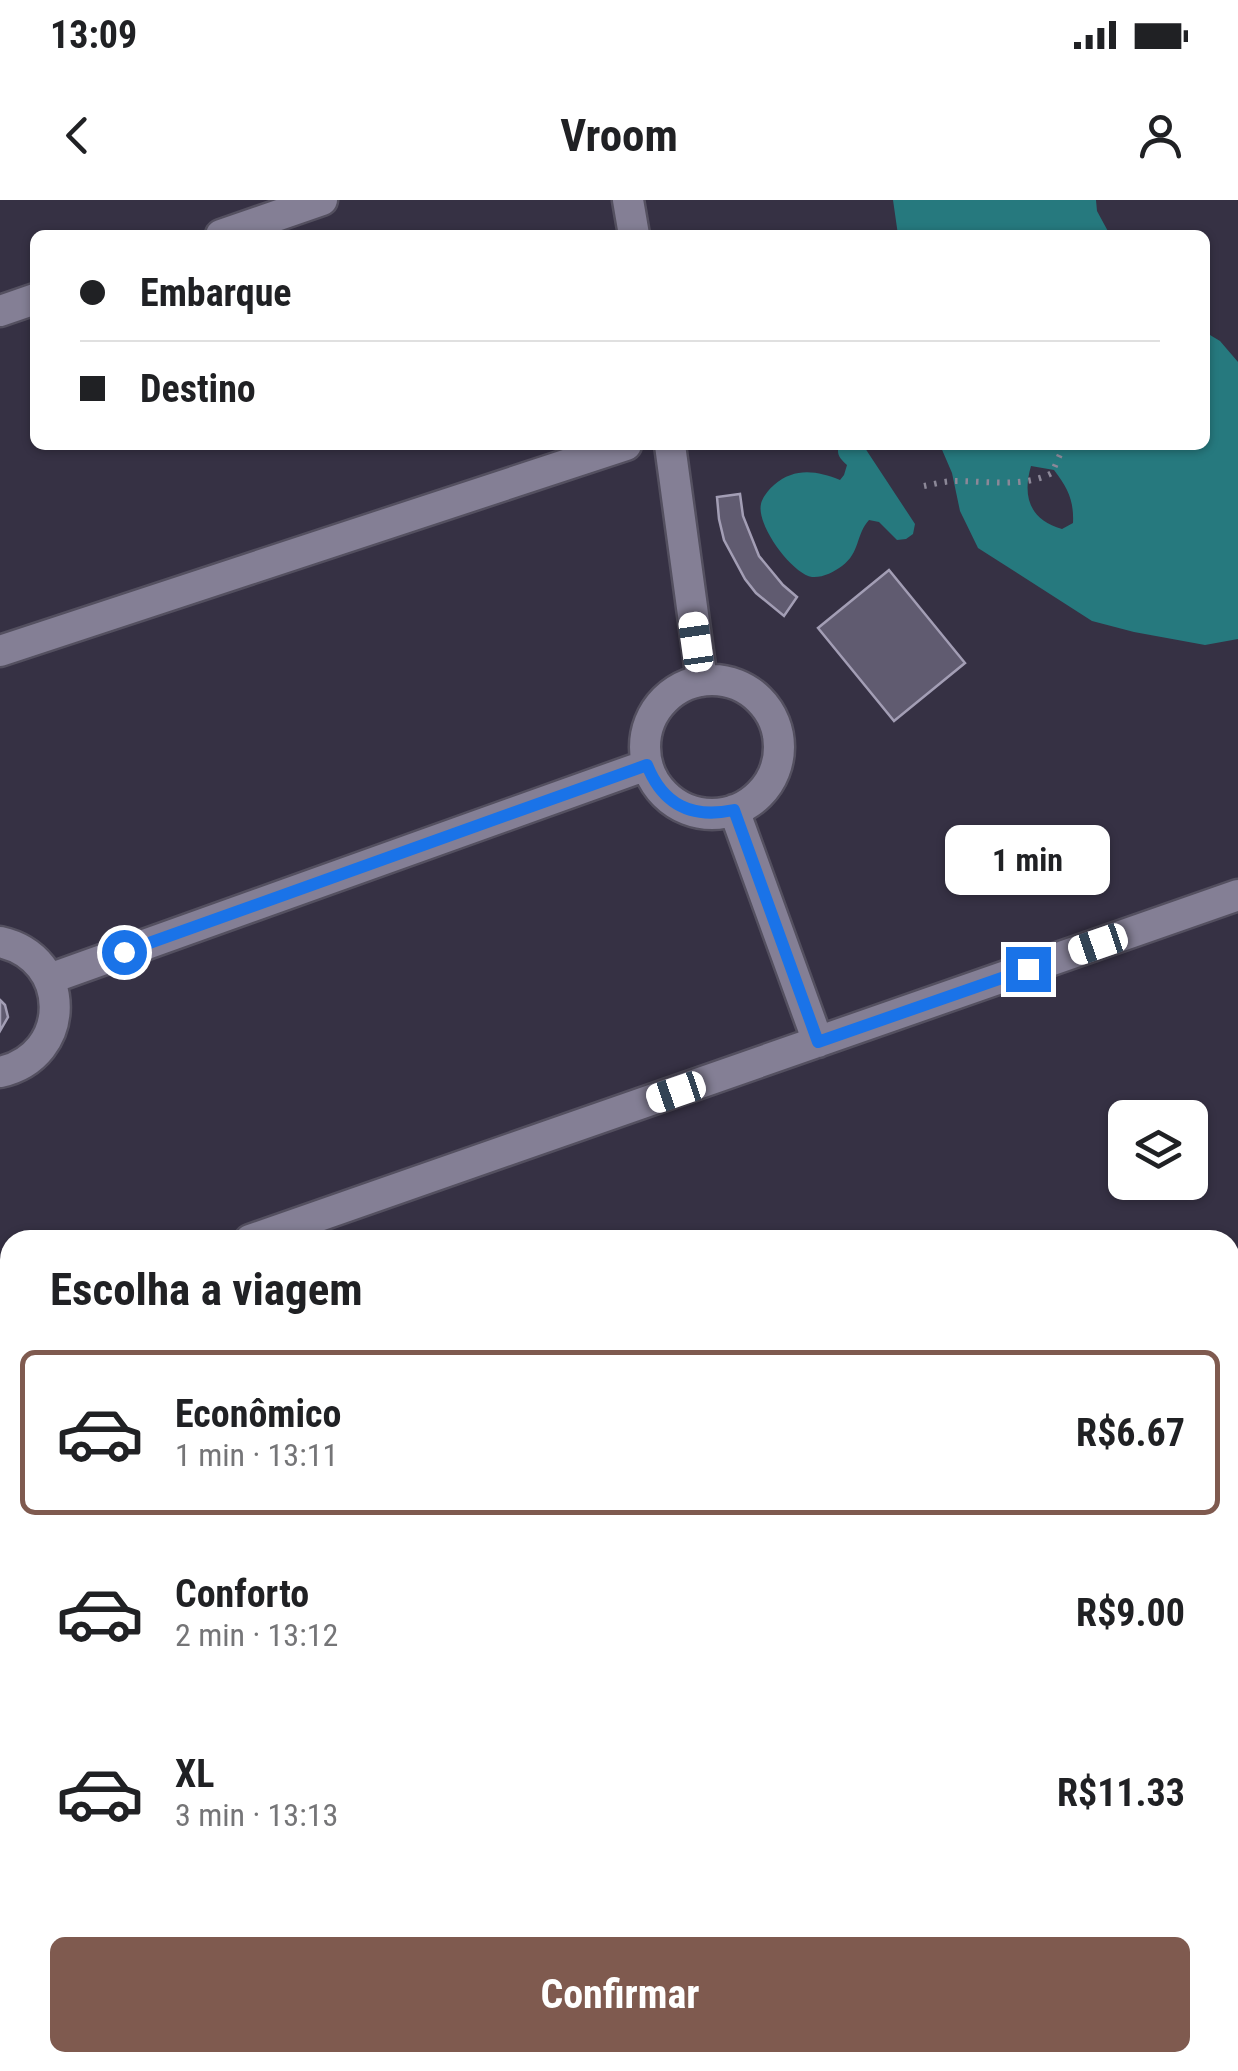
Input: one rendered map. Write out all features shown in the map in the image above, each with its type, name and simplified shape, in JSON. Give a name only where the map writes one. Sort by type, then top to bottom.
[{"type":"street","points":[[235,230],[322,200]]},
{"type":"street","points":[[628,200],[633,230]]},
{"type":"street","points":[[0,312],[30,301]]},
{"type":"street","points":[[0,652],[611,450]]},
{"type":"street","points":[[671,450],[702,681]]},
{"type":"street","points":[[702,681],[736,685],[752,693],[764,704],[778,737],[774,773],[764,788],[751,802],[716,814],[680,806],[666,796],[654,782],[644,749],[651,718],[660,704],[685,686],[702,681]]},
{"type":"street","points":[[49,979],[647,765]]},
{"type":"street","points":[[734,810],[818,1042]]},
{"type":"street","points":[[279,1230],[1238,895]]},
{"type":"street","points":[[0,942],[12,944],[41,965],[55,997],[55,1015],[41,1049],[28,1061],[0,1072]]},
{"type":"path","points":[[924,486],[951,481],[1029,481],[1052,472],[1062,450]]},
{"type":"shaded area","points":[[893,200],[1096,200],[1107,230],[897,230]]},
{"type":"shaded area","points":[[1210,335],[1238,362],[1238,639],[1205,645],[1092,621],[978,548],[960,511],[942,450],[1210,450]],"holes":[[[1031,466],[1054,470],[1066,489],[1073,523],[1062,529],[1042,520],[1031,506]]]},
{"type":"shaded area","points":[[866,450],[915,524],[913,534],[897,540],[879,522],[869,520],[848,561],[832,572],[812,577],[795,567],[777,547],[764,524],[761,504],[772,487],[790,475],[815,473],[840,480],[847,465],[838,451]]},
{"type":"building","points":[[740,494],[743,516],[759,556],[797,597],[784,616],[756,593],[724,540],[717,497]]},
{"type":"building","points":[[889,570],[965,663],[894,721],[818,628]]},
{"type":"building","points":[[0,1000],[8,1017],[0,1031]]},
{"type":"route","points":[[124,952],[647,765],[654,782],[680,806],[716,814],[734,810],[818,1042],[1028,969]]}]
